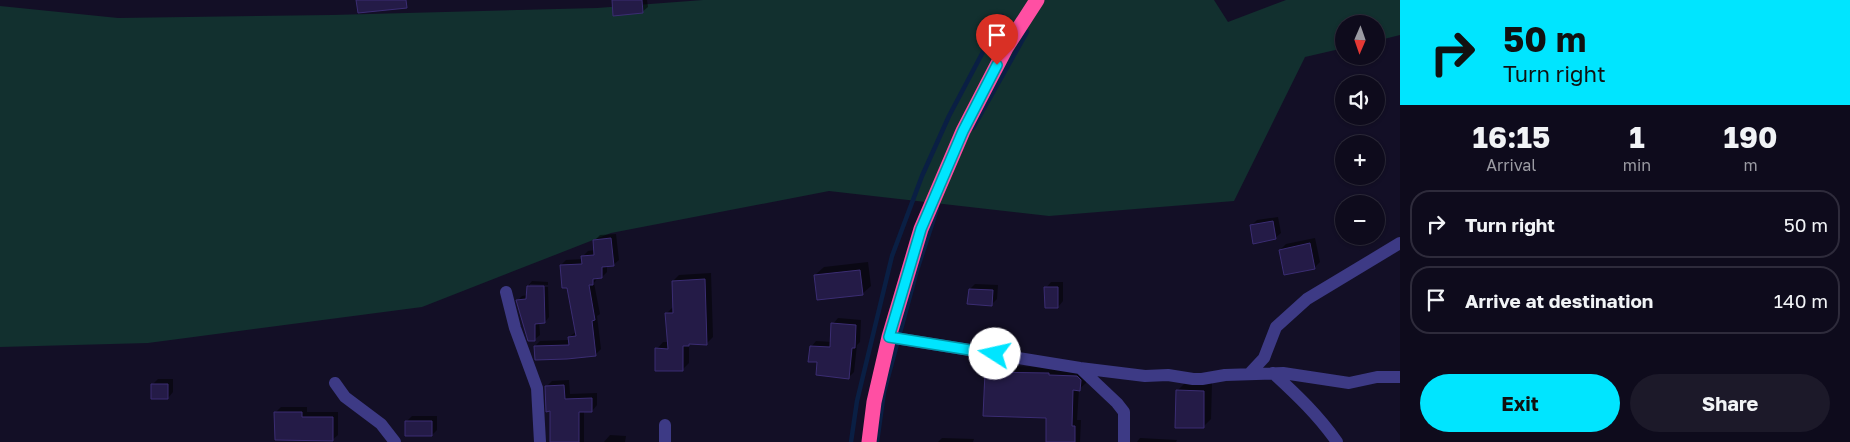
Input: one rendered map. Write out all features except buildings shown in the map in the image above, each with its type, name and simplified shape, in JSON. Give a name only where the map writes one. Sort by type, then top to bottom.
[{"type":"highway","points":[[869,442],[874,402],[889,337],[921,229],[963,131],[1006,48],[1037,0]]},
{"type":"street","points":[[1249,374],[1264,358],[1276,327],[1307,299],[1400,243]]},
{"type":"street","points":[[506,292],[515,328],[537,388],[540,442]]},
{"type":"street","points":[[889,337],[1080,368],[1145,376],[1168,375],[1202,380],[1225,375],[1283,373],[1349,383],[1377,378],[1400,377]]},
{"type":"street","points":[[1080,368],[1124,412],[1124,442]]},
{"type":"street","points":[[1273,373],[1304,401],[1338,442]]},
{"type":"street","points":[[334,384],[345,397],[381,424],[395,442]]},
{"type":"street","points":[[665,425],[665,442]]},
{"type":"green space","points":[[703,0],[1214,0],[1228,22],[1286,0],[1400,0],[1400,35],[1385,39],[1385,15],[1335,15],[1335,50],[1305,57],[1234,201],[1049,216],[829,191],[611,233],[422,307],[148,343],[0,347],[0,6],[118,18],[597,8]]},
{"type":"waterway","points":[[851,442],[857,401],[892,256],[922,176],[949,116],[1002,16]]},
{"type":"waterway","points":[[973,128],[1027,32]]},
{"type":"waterway","points":[[877,442],[884,392],[917,270],[937,209]]},
{"type":"route","points":[[995,354],[889,337],[921,229],[963,131],[997,65]]}]
